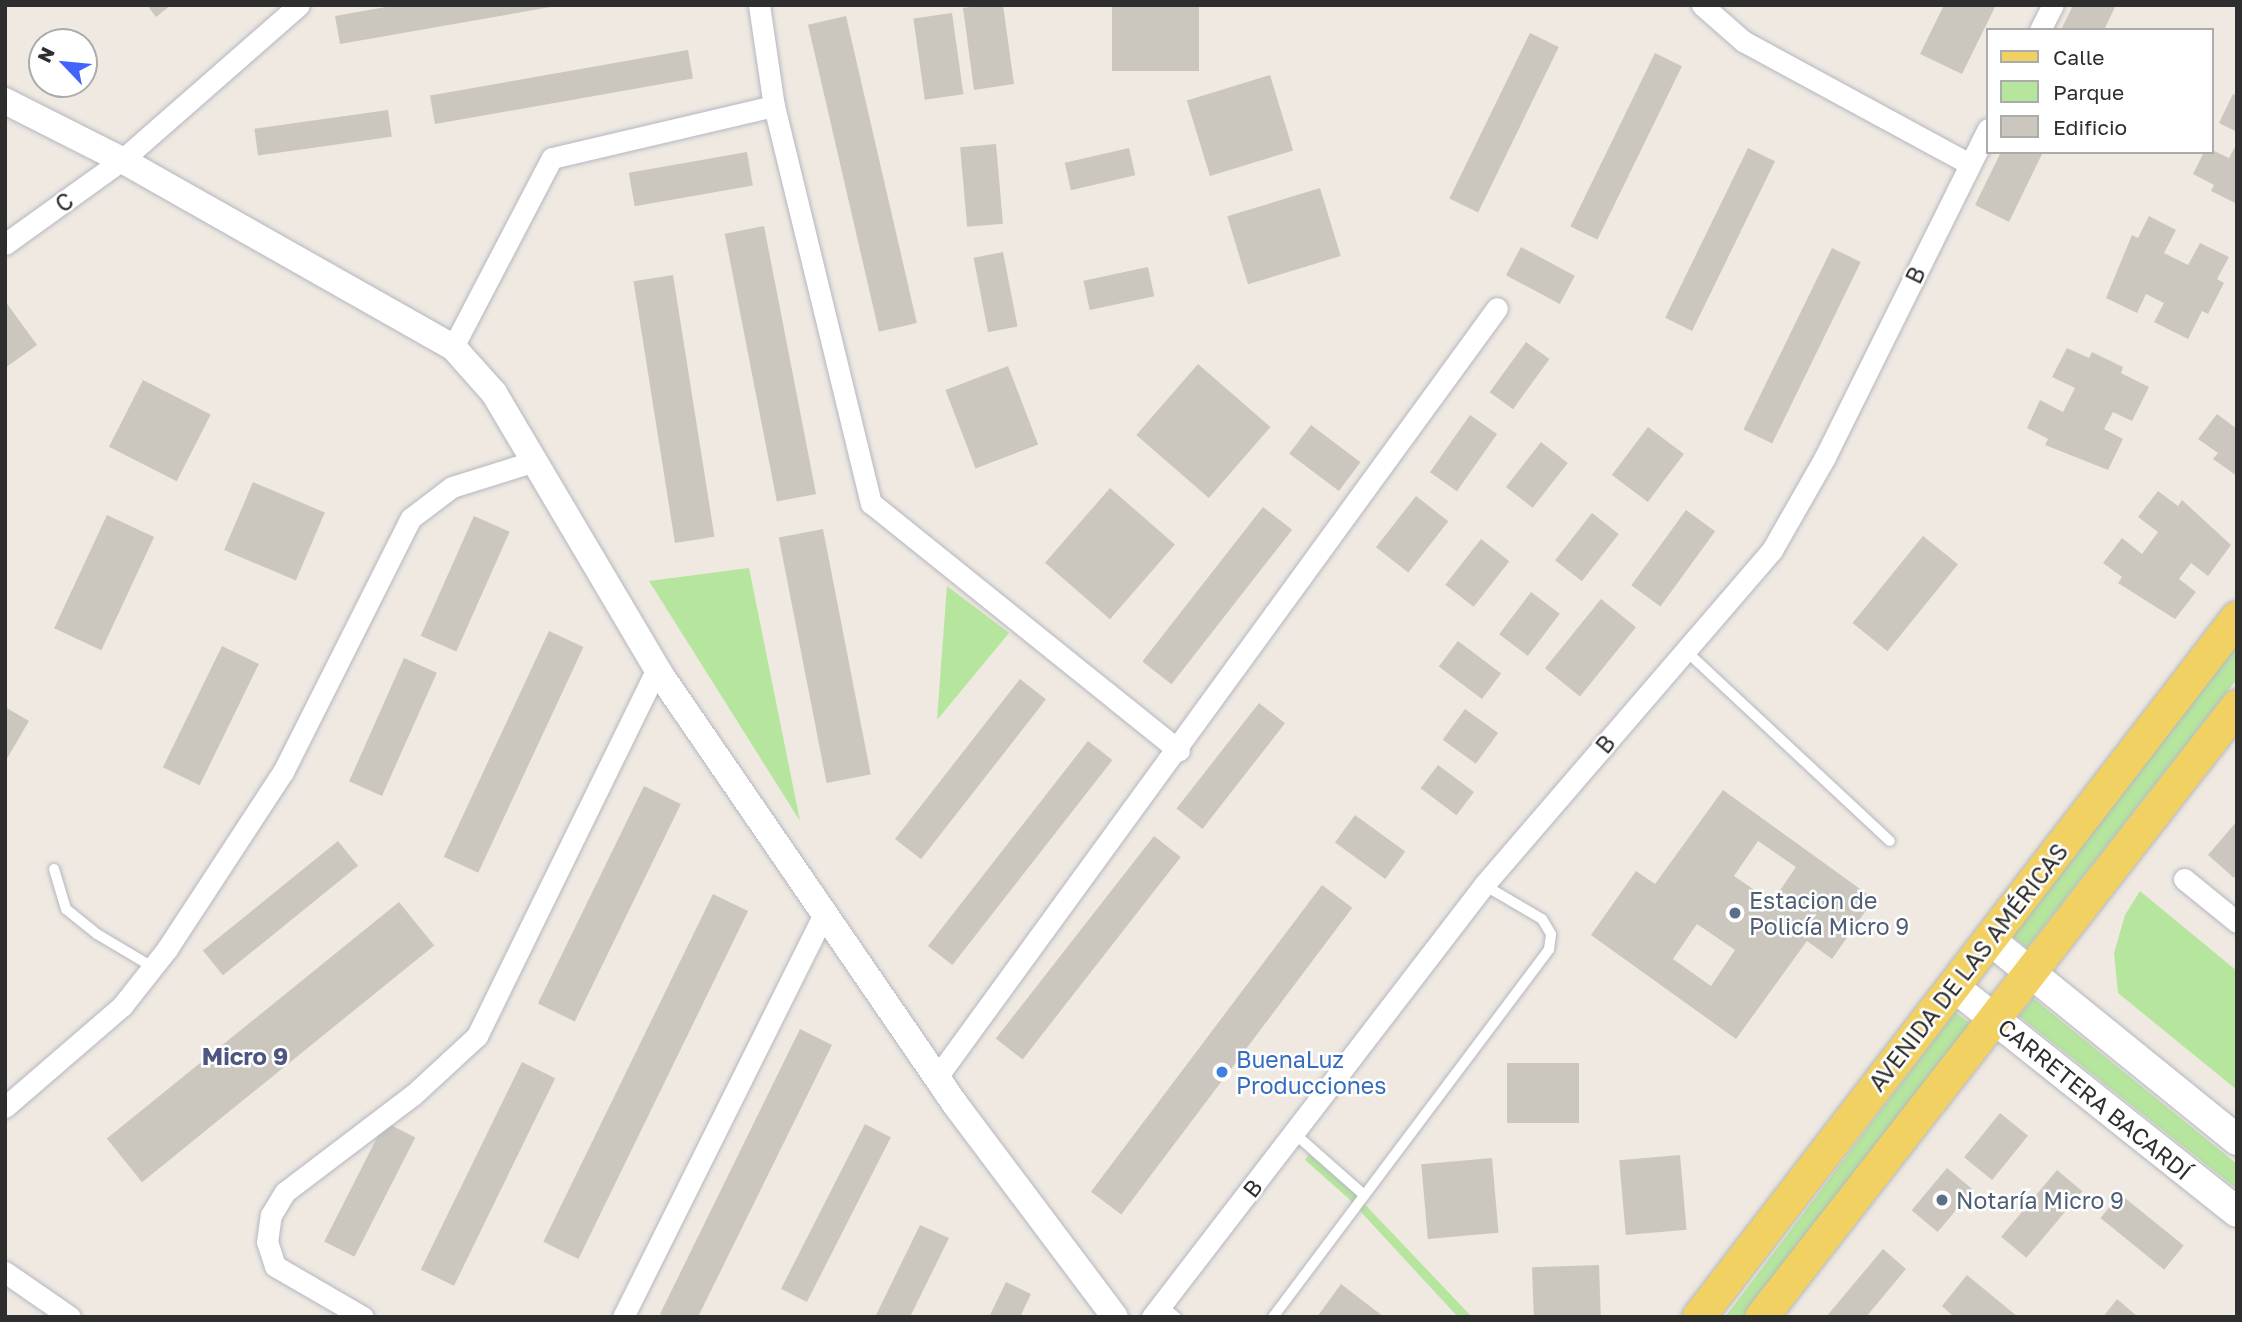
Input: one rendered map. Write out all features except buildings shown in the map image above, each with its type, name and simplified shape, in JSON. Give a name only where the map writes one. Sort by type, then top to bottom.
[{"type":"main road","name":"AVENIDA DE LAS AMÉRICAS","points":[[1698,1317],[2237,617]]},
{"type":"main road","points":[[1761,1317],[1996,1020],[2029,972],[2237,706]]},
{"type":"main road","points":[[1989,939],[2237,1140]]},
{"type":"main road","name":"CARRETERA BACARDÍ","points":[[1953,986],[2237,1212]]},
{"type":"street","name":"C","points":[[5,244],[122,160],[299,5]]},
{"type":"street","points":[[759,5],[774,106],[871,503],[1178,751]]},
{"type":"street","points":[[1702,5],[1742,40],[1970,164]]},
{"type":"street","points":[[2041,28],[2053,5]]},
{"type":"street","points":[[5,101],[122,160],[453,347],[494,393],[657,669],[937,1077],[1115,1317]]},
{"type":"street","points":[[453,347],[552,158],[774,106]]},
{"type":"street","name":"B","points":[[1163,1313],[1294,1133],[1485,885],[1785,532],[1986,133]]},
{"type":"street","points":[[937,1077],[1178,751],[1497,308]]},
{"type":"street","points":[[5,1107],[122,1006],[154,968],[283,772],[411,517],[452,487],[535,461]]},
{"type":"street","points":[[363,1317],[275,1266],[267,1242],[271,1215],[285,1192],[413,1095],[477,1036],[657,669]]},
{"type":"street","points":[[2184,879],[2237,922]]},
{"type":"street","points":[[623,1317],[824,913]]},
{"type":"street","points":[[5,1272],[71,1317]]},
{"type":"lane","points":[[1685,650],[1890,841]]},
{"type":"lane","points":[[54,869],[66,909],[97,934],[154,968]]},
{"type":"lane","points":[[1273,1317],[1549,949],[1551,934],[1542,919],[1485,885]]},
{"type":"lane","points":[[1294,1133],[1364,1195]]},
{"type":"green space","points":[[749,568],[800,821],[649,581]]},
{"type":"green space","points":[[947,586],[1009,633],[937,720]]},
{"type":"green space","points":[[2237,642],[2237,679],[2027,948],[2012,936]]},
{"type":"green space","points":[[2140,891],[2237,971],[2237,1090],[2118,993],[2114,953],[2125,915]]},
{"type":"green space","points":[[2033,998],[2237,1164],[2237,1189],[2019,1016]]},
{"type":"green space","points":[[1955,1012],[1971,1024],[1750,1317],[1725,1317]]},
{"type":"green space","points":[[1309,1154],[1355,1194],[1472,1317],[1458,1317],[1349,1199],[1305,1160]]},
{"type":"place","name":"Estacion de Policía Micro 9","points":[[1735,913]]},
{"type":"place","name":"BuenaLuz Producciones","points":[[1222,1072]]},
{"type":"place","name":"Notaría Micro 9","points":[[1942,1200]]},
{"type":"district","name":"Micro 9","points":[[245,1056]]}]
